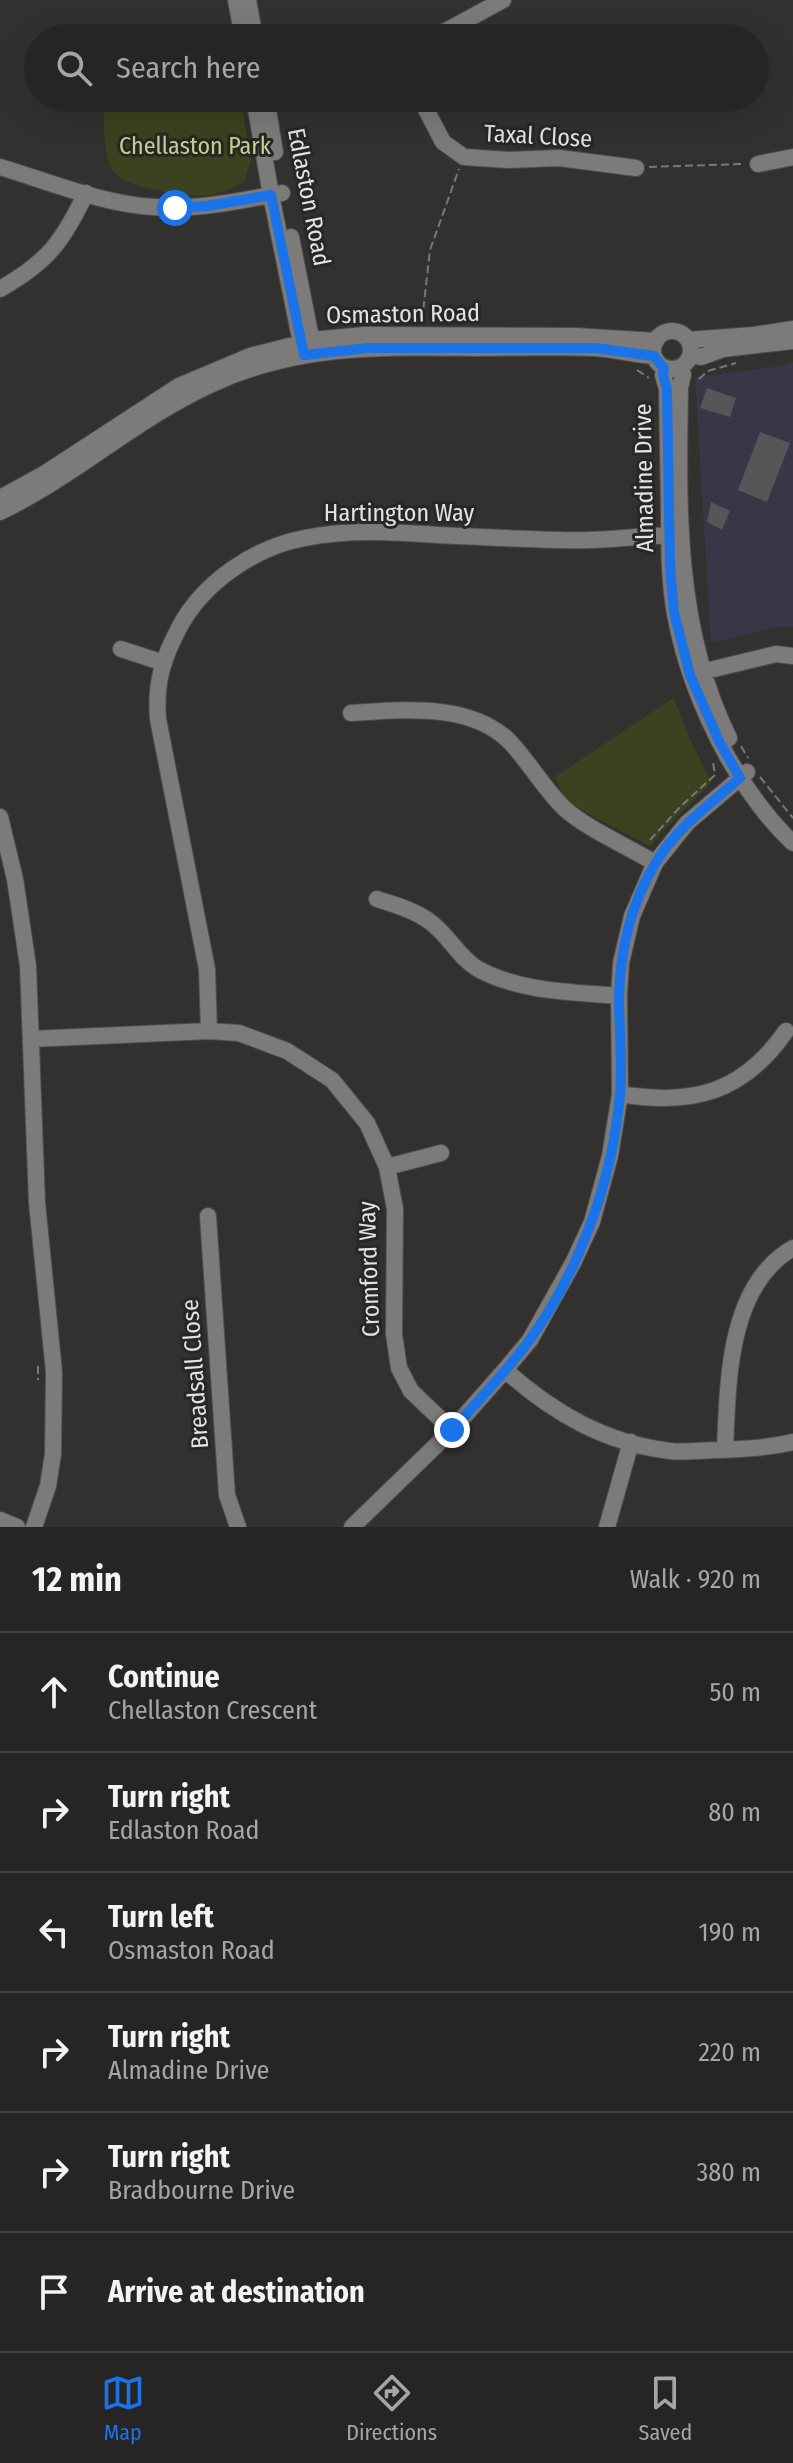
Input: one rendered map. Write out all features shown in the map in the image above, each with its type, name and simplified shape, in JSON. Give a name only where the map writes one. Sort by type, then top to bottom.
[{"type":"street","points":[[236,0],[240,24]]},
{"type":"street","points":[[248,0],[252,24]]},
{"type":"street","points":[[459,24],[503,0]]},
{"type":"street","name":"Edlaston Road","points":[[263,112],[307,348]]},
{"type":"street","name":"Taxal Close","points":[[427,112],[443,142],[464,157],[508,160],[559,158],[636,168]]},
{"type":"street","points":[[758,164],[793,157]]},
{"type":"street","points":[[0,167],[86,193],[151,207],[207,206],[276,194]]},
{"type":"street","points":[[0,289],[39,263],[57,246],[86,193]]},
{"type":"street","name":"Osmaston Road","points":[[0,498],[44,474],[179,386],[250,356],[365,335],[603,337],[672,354],[793,329]]},
{"type":"street","name":"Osmaston Road","points":[[0,512],[75,470],[180,399],[307,348],[596,348],[701,357],[723,349],[793,341]]},
{"type":"street","name":"Almadine Drive","points":[[672,354],[663,375],[674,389],[674,535],[696,674],[748,770],[793,827]]},
{"type":"street","name":"Hartington Way","points":[[209,1031],[207,969],[158,719],[158,682],[164,663],[186,616],[200,597],[244,563],[302,538],[396,532],[575,541],[674,535]]},
{"type":"street","points":[[121,649],[164,663]]},
{"type":"street","points":[[696,674],[776,654],[793,656]]},
{"type":"street","points":[[351,713],[423,711],[486,723],[508,739],[557,801],[581,822],[655,863]]},
{"type":"street","points":[[358,1525],[452,1430],[505,1370],[530,1340],[553,1301],[592,1222],[610,1156],[620,1094],[621,963],[632,916],[655,863],[687,823],[748,770]]},
{"type":"street","name":"Almadine Drive","points":[[748,770],[758,804],[793,843]]},
{"type":"street","points":[[0,817],[8,881],[28,966],[37,1203],[54,1372],[53,1454],[48,1486],[34,1527]]},
{"type":"street","points":[[377,899],[430,922],[463,959],[498,977],[555,990],[619,996]]},
{"type":"street","name":"Cromford Way","points":[[31,1039],[209,1031],[239,1033],[287,1051],[332,1080],[367,1123],[387,1167],[395,1209],[394,1334],[399,1368],[411,1391],[452,1430]]},
{"type":"street","points":[[620,1094],[674,1100],[699,1096],[758,1065],[786,1031]]},
{"type":"street","points":[[387,1167],[441,1153]]},
{"type":"street","name":"Breadsall Close","points":[[208,1216],[227,1495],[238,1527]]},
{"type":"street","points":[[725,1450],[728,1388],[735,1338],[744,1305],[763,1276],[793,1248]]},
{"type":"street","points":[[505,1370],[536,1398],[562,1414],[599,1433],[631,1442],[671,1451],[762,1449],[793,1442]]},
{"type":"street","points":[[607,1527],[631,1442]]},
{"type":"street","points":[[0,1520],[17,1527]]},
{"type":"path","points":[[420,336],[430,250],[464,157]]},
{"type":"path","points":[[636,168],[758,164]]},
{"type":"path","points":[[630,367],[663,390],[690,388],[708,371],[740,362]]},
{"type":"path","points":[[736,738],[748,770],[793,818]]},
{"type":"shaded area","points":[[793,362],[793,627],[777,627],[711,643],[695,377]]},
{"type":"green space","name":"Chellaston Park","points":[[104,112],[243,112],[251,159],[244,182],[218,193],[199,196],[158,191],[131,183],[114,172],[107,157]]},
{"type":"green space","points":[[673,698],[712,782],[651,847],[567,802],[555,777]]},
{"type":"building","points":[[707,388],[736,398],[730,417],[700,408]]},
{"type":"building","points":[[760,432],[790,443],[767,502],[738,490]]},
{"type":"building","points":[[711,502],[730,511],[722,530],[707,522]]},
{"type":"route","points":[[175,208],[271,195],[304,355],[368,348],[596,348],[654,356],[664,368],[674,612],[690,675],[720,743],[740,778],[687,823],[655,863],[632,916],[621,963],[620,1094],[610,1156],[592,1222],[530,1340],[452,1430]]}]
